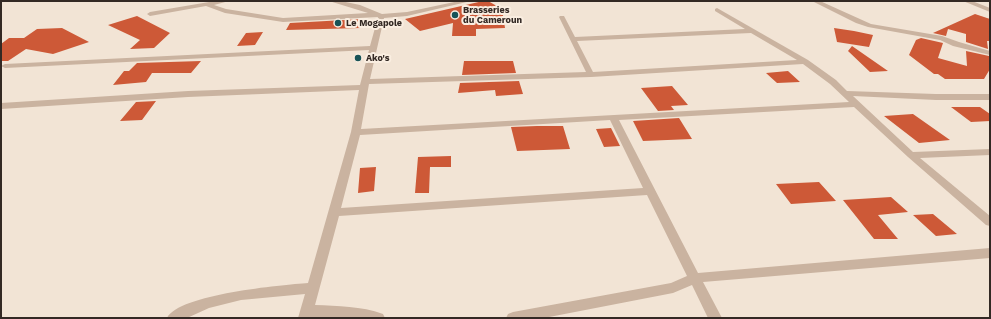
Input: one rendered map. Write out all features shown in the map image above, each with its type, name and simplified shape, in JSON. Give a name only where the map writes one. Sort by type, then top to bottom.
[{"type":"street","points":[[183,7],[189,1]]},
{"type":"street","points":[[150,14],[183,7],[226,1]]},
{"type":"street","points":[[332,1],[360,8],[379,15]]},
{"type":"street","points":[[205,4],[225,11],[283,20],[407,14],[468,1]]},
{"type":"street","points":[[815,1],[864,24],[942,38],[956,44],[990,53]]},
{"type":"street","points":[[971,2],[990,10]]},
{"type":"street","points":[[717,10],[804,62],[833,82],[911,155],[990,222]]},
{"type":"street","points":[[378,318],[350,312],[306,314],[356,132],[364,85],[374,48],[379,15]]},
{"type":"street","points":[[562,17],[591,75]]},
{"type":"street","points":[[573,39],[752,31]]},
{"type":"street","points":[[5,66],[374,48]]},
{"type":"street","points":[[1,106],[188,94],[591,75],[804,62]]},
{"type":"street","points":[[845,93],[936,97],[990,97]]},
{"type":"street","points":[[356,132],[856,104]]},
{"type":"street","points":[[613,118],[715,318]]},
{"type":"street","points":[[911,155],[990,152]]},
{"type":"street","points":[[335,212],[650,191]]},
{"type":"street","points":[[513,318],[673,288],[694,278],[990,253]]},
{"type":"street","points":[[174,318],[188,309],[234,297],[275,291],[313,288]]},
{"type":"building","name":"Brasseries du Cameroun","points":[[488,1],[502,9],[505,28],[476,29],[476,36],[452,36],[453,23],[420,31],[405,19]]},
{"type":"building","points":[[975,14],[990,19],[989,41],[987,41],[988,49],[966,42],[966,34],[948,29],[946,36],[933,33]]},
{"type":"building","points":[[137,16],[170,33],[154,48],[130,49],[140,40],[108,25]]},
{"type":"building","name":"Le Mogapole","points":[[363,19],[361,28],[286,30],[290,23]]},
{"type":"building","points":[[62,28],[89,42],[53,54],[26,49],[8,61],[1,61],[1,44],[9,38],[24,38],[37,29]]},
{"type":"building","points":[[834,28],[873,35],[869,47],[837,42]]},
{"type":"building","points":[[263,32],[255,45],[237,46],[246,33]]},
{"type":"building","points":[[921,38],[943,43],[938,58],[967,66],[966,51],[989,56],[990,69],[984,79],[945,79],[938,74],[934,74],[909,55],[916,40]]},
{"type":"building","points":[[852,46],[888,71],[870,72],[848,51]]},
{"type":"building","points":[[201,61],[191,73],[152,73],[146,82],[113,85],[124,71],[129,71],[137,63]]},
{"type":"building","points":[[464,61],[513,61],[516,73],[462,75]]},
{"type":"building","points":[[788,71],[800,82],[777,83],[766,73]]},
{"type":"building","points":[[519,81],[523,94],[496,96],[495,90],[458,93],[460,83]]},
{"type":"building","points":[[672,86],[688,105],[671,106],[674,110],[658,111],[641,88]]},
{"type":"building","points":[[156,101],[142,120],[120,121],[136,102]]},
{"type":"building","points":[[951,107],[980,107],[990,114],[990,121],[971,122]]},
{"type":"building","points":[[913,114],[950,140],[919,143],[884,116]]},
{"type":"building","points":[[679,118],[692,139],[643,141],[633,121]]},
{"type":"building","points":[[563,126],[570,149],[517,151],[511,127]]},
{"type":"building","points":[[611,128],[620,146],[604,147],[596,129]]},
{"type":"building","points":[[451,156],[451,167],[430,167],[429,193],[415,193],[418,157]]},
{"type":"building","points":[[376,167],[374,191],[358,193],[360,168]]},
{"type":"building","points":[[819,182],[836,201],[791,204],[776,184]]},
{"type":"building","points":[[891,197],[908,212],[878,215],[898,239],[874,239],[843,200]]},
{"type":"building","points":[[933,214],[957,234],[936,236],[913,215]]},
{"type":"place","name":"Brasseries du Cameroun","points":[[455,15]]},
{"type":"place","name":"Le Mogapole","points":[[338,23]]},
{"type":"place","name":"Ako's","points":[[358,58]]}]
